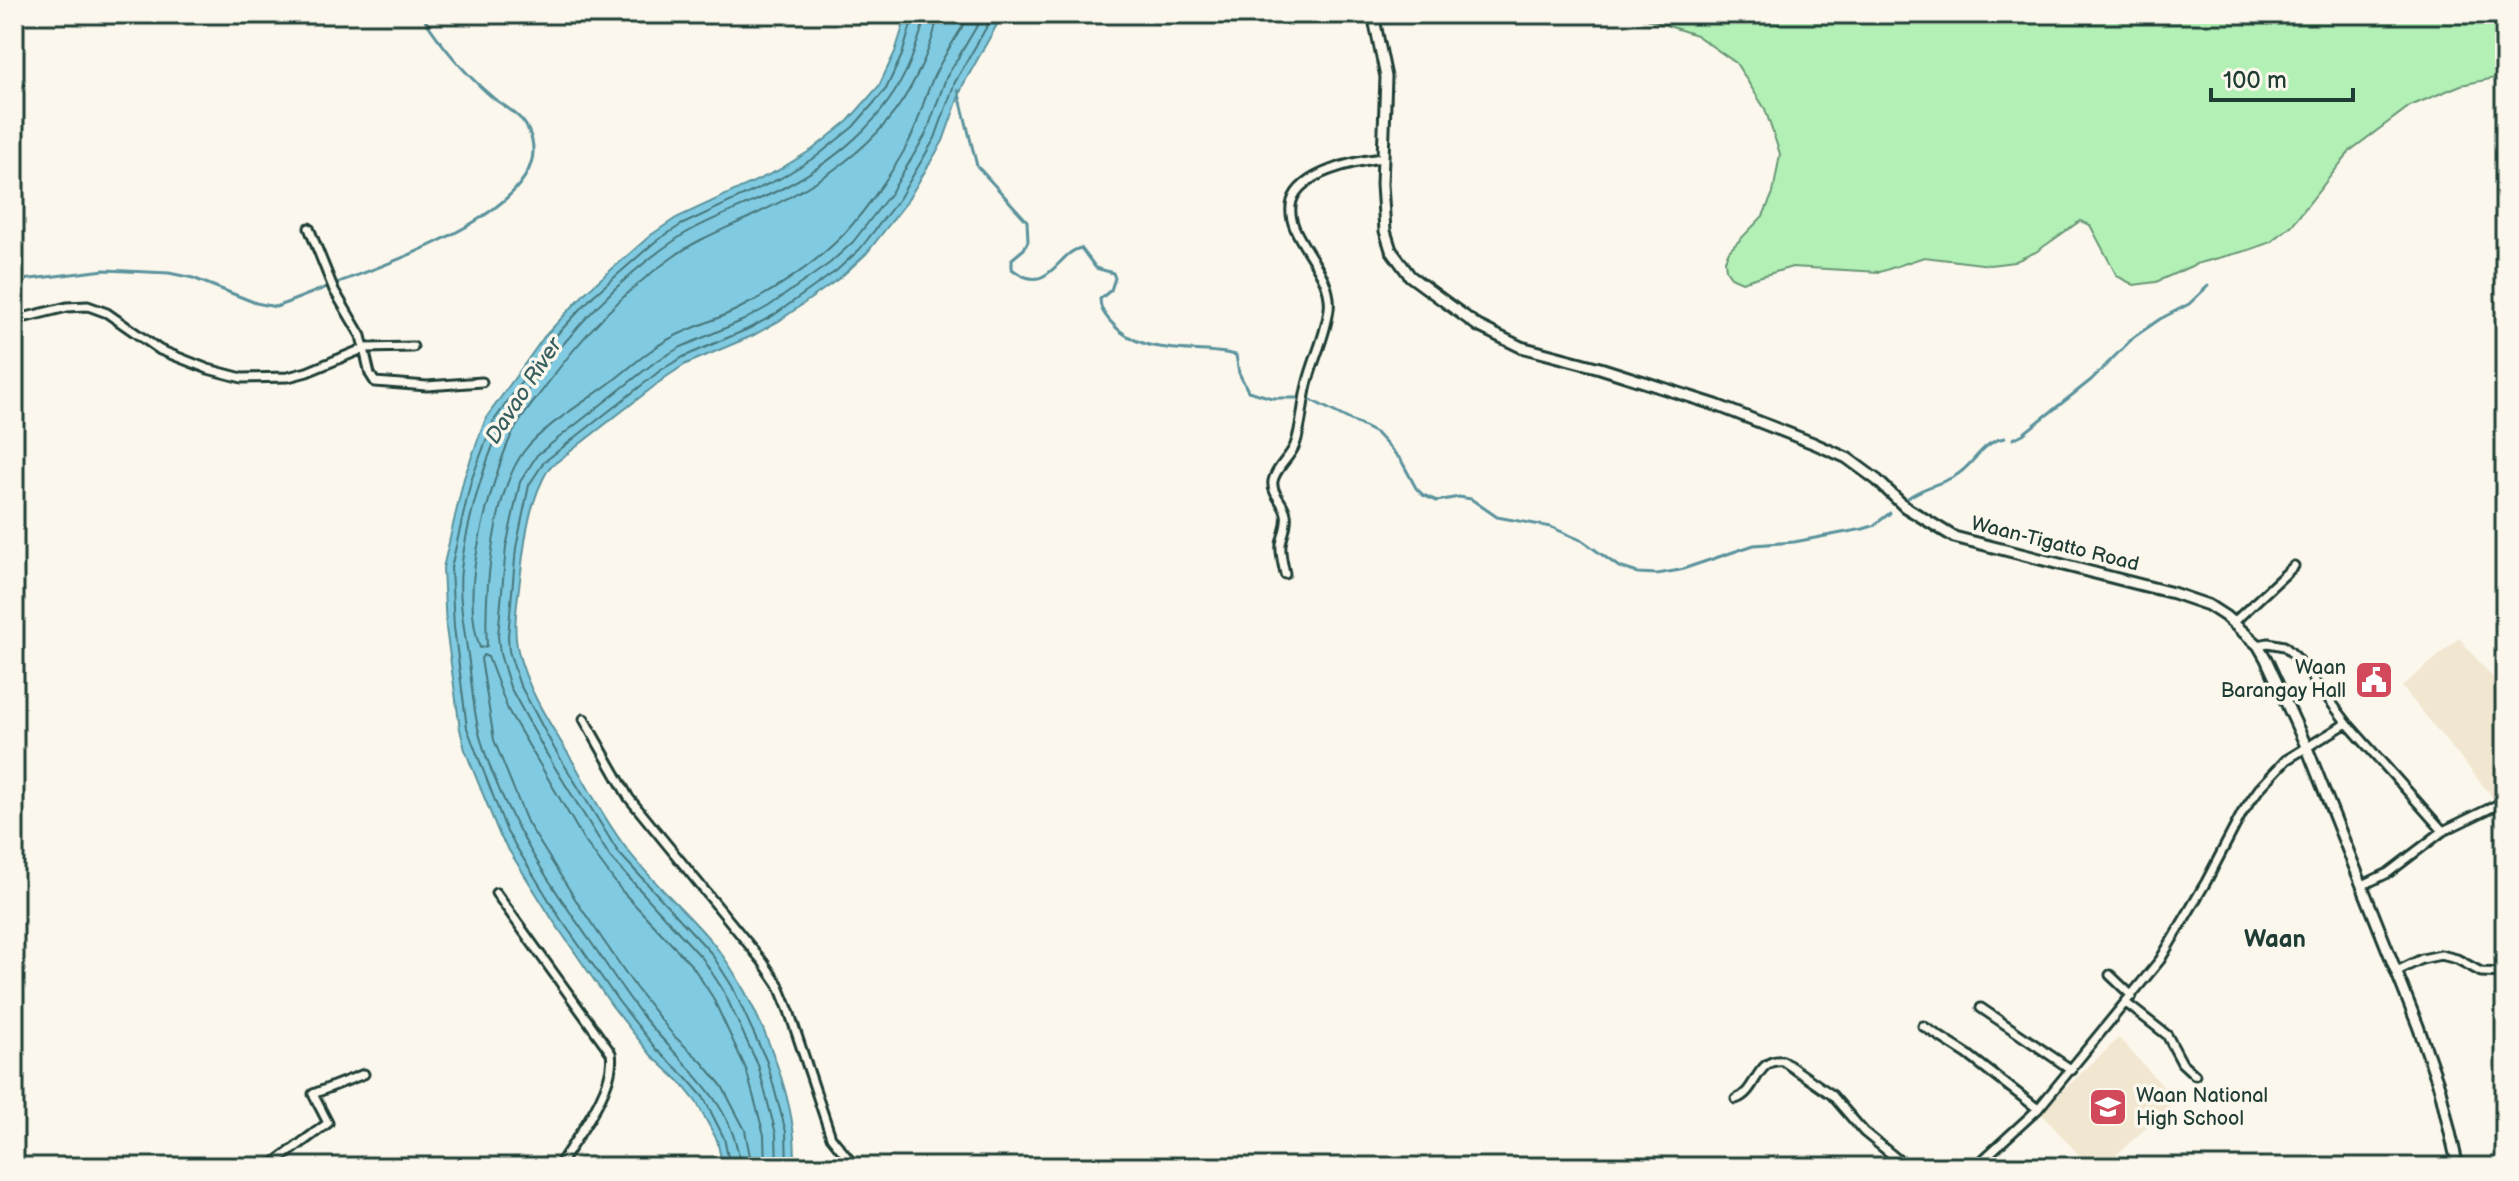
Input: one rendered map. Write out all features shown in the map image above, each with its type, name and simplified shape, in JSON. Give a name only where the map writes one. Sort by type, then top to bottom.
[{"type":"street","name":"Waan-Tigatto Road","points":[[1373,14],[1386,77],[1382,158],[1385,231],[1400,264],[1410,276],[1497,337],[1521,347],[1716,405],[1847,458],[1877,480],[1905,507],[1954,537],[2173,593],[2208,605],[2234,622],[2258,645],[2307,748],[2397,971],[2440,1089],[2458,1167]]},
{"type":"street","points":[[1285,574],[1281,552],[1286,510],[1273,488],[1273,479],[1293,450],[1299,435],[1307,386],[1326,330],[1330,305],[1324,278],[1296,230],[1292,201],[1302,187],[1335,168],[1382,158]]},
{"type":"street","points":[[309,228],[334,290],[361,336],[370,374],[375,382],[427,386],[482,382]]},
{"type":"street","points":[[14,320],[67,307],[88,306],[107,313],[146,342],[170,355],[242,378],[288,377],[365,348],[413,347]]},
{"type":"street","points":[[2234,622],[2294,566]]},
{"type":"street","points":[[2258,645],[2276,643],[2291,651],[2347,723],[2443,831]]},
{"type":"street","points":[[584,719],[629,798],[778,984],[831,1137],[855,1167]]},
{"type":"street","points":[[1975,1167],[2038,1109],[2160,960],[2184,922],[2242,813],[2272,773],[2347,723]]},
{"type":"street","points":[[2363,885],[2388,873],[2443,831],[2505,801]]},
{"type":"street","points":[[496,893],[611,1053],[613,1063],[608,1081],[558,1167]]},
{"type":"street","points":[[2397,971],[2422,959],[2441,955],[2457,959],[2481,972],[2505,973]]},
{"type":"street","points":[[2110,975],[2129,1000],[2167,1035],[2182,1063],[2195,1075]]},
{"type":"street","points":[[1981,1008],[2072,1070]]},
{"type":"street","points":[[1923,1026],[1967,1054],[2038,1109]]},
{"type":"street","points":[[1736,1099],[1747,1093],[1762,1067],[1776,1060],[1783,1061],[1832,1095],[1864,1132],[1907,1167]]},
{"type":"street","points":[[269,1167],[328,1123],[313,1094],[364,1074]]},
{"type":"shaded area","points":[[2459,638],[2505,692],[2505,798],[2495,800],[2402,687]]},
{"type":"shaded area","name":"Waan National High School","points":[[2119,1038],[2176,1101],[2103,1167],[2090,1167],[2040,1112]]},
{"type":"green space","points":[[1632,14],[2505,14],[2505,76],[2461,85],[2410,106],[2351,150],[2292,225],[2271,242],[2196,264],[2156,282],[2134,285],[2117,276],[2090,225],[2080,221],[2036,252],[2014,262],[1990,265],[1924,257],[1880,272],[1792,267],[1742,282],[1731,277],[1725,260],[1729,251],[1763,216],[1773,193],[1780,154],[1765,109],[1736,63],[1696,35]]},
{"type":"water","name":"Davao River","points":[[907,14],[1003,14],[963,85],[943,141],[906,203],[866,254],[841,277],[779,321],[686,364],[666,377],[549,468],[533,505],[524,545],[516,632],[522,666],[535,696],[619,838],[636,861],[705,934],[731,968],[760,1021],[783,1083],[794,1142],[794,1167],[723,1167],[717,1140],[697,1103],[651,1055],[612,1006],[500,836],[465,750],[460,729],[446,628],[443,568],[464,478],[486,418],[544,337],[588,290],[651,235],[676,218],[777,171],[813,149],[848,121],[879,86],[895,52]]},
{"type":"waterway","points":[[337,283],[394,261],[467,226],[500,204],[523,180],[533,153],[522,120],[472,78],[445,48],[421,14]]},
{"type":"waterway","points":[[958,90],[977,166],[1027,221],[1028,241],[1012,259],[1012,269],[1035,279],[1044,276],[1065,257],[1081,248],[1096,268],[1113,273],[1115,278],[1111,290],[1100,302],[1106,316],[1123,333],[1152,346],[1236,355],[1239,373],[1248,391],[1272,398],[1299,398]]},
{"type":"waterway","points":[[14,281],[105,270],[169,273],[193,278],[256,303],[276,307],[327,287]]},
{"type":"waterway","points":[[2013,439],[2091,380],[2134,337],[2189,304],[2208,286]]},
{"type":"waterway","points":[[1309,399],[1376,433],[1401,460],[1423,495],[1437,501],[1459,497],[1471,499],[1497,517],[1551,527],[1583,541],[1619,567],[1638,573],[1680,570],[1754,545],[1794,542],[1863,529],[1873,526],[1890,513]]},
{"type":"waterway","points":[[1908,498],[1955,476],[1989,444],[2005,438]]},
{"type":"place","name":"Waan Barangay Hall","points":[[2374,680]]},
{"type":"place","name":"Waan National High School","points":[[2108,1107]]},
{"type":"district","name":"Waan","points":[[2275,939]]}]
